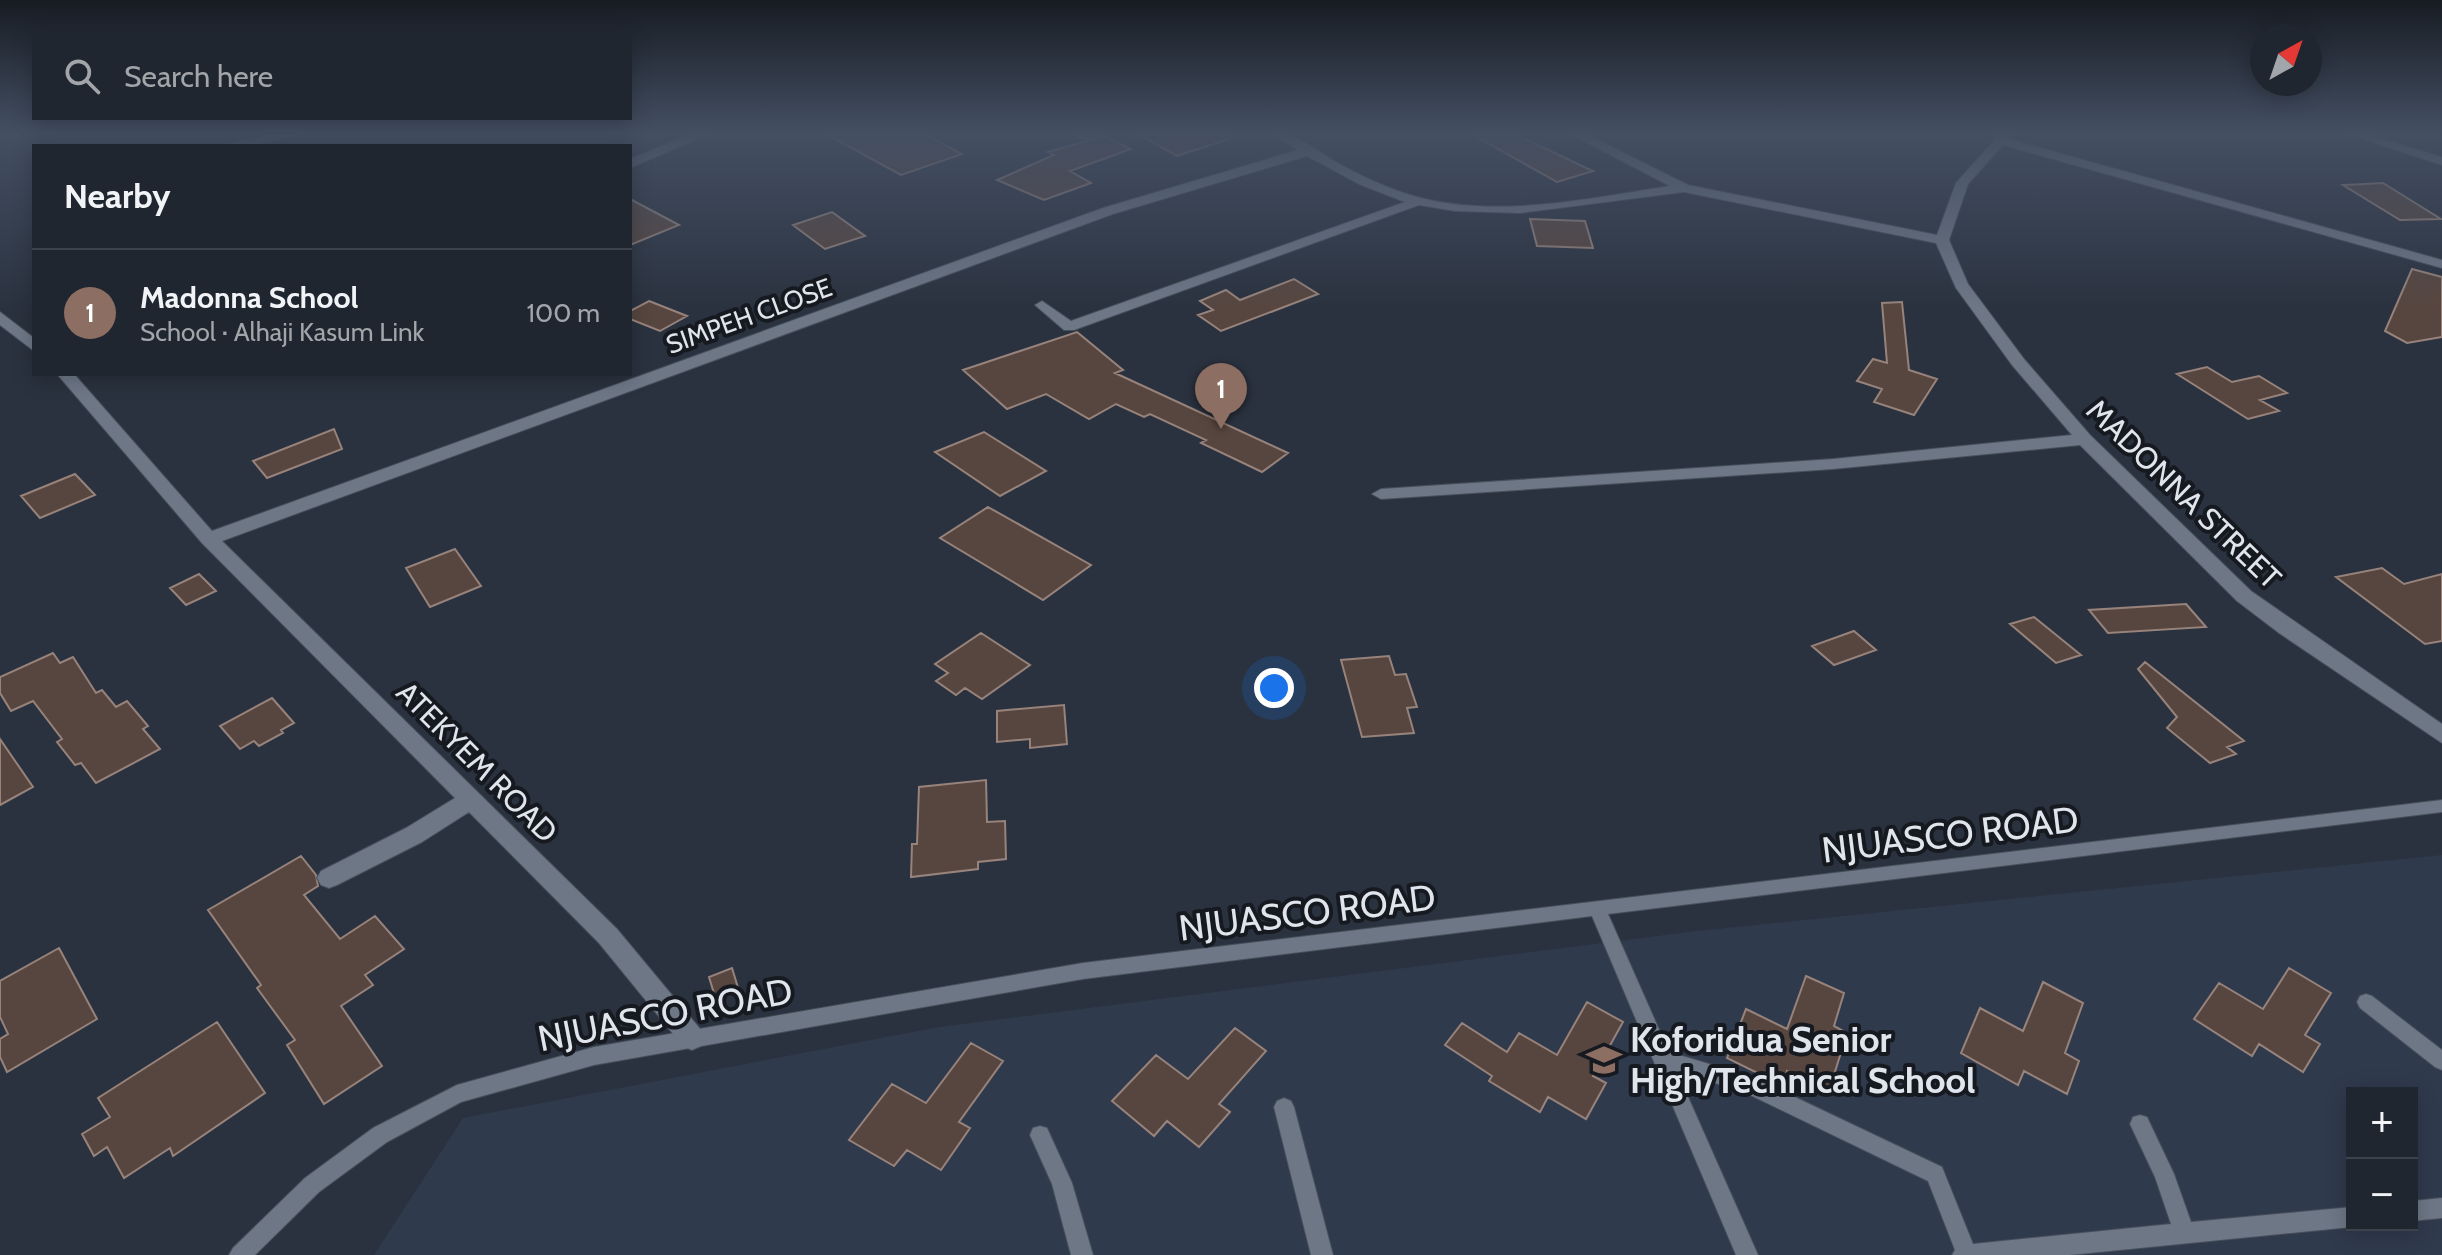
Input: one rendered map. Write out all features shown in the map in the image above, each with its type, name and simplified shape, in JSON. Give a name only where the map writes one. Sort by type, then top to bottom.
[{"type":"street","name":"SIMPEH CLOSE","points":[[209,539],[1108,211],[1173,192]]},
{"type":"street","points":[[1394,192],[1419,201],[1476,210],[1542,208],[1659,192]]},
{"type":"street","points":[[1702,192],[1942,240],[1959,192]]},
{"type":"street","points":[[2192,192],[2442,264]]},
{"type":"street","points":[[1042,305],[1069,327],[1419,201]]},
{"type":"street","name":"MADONNA STREET","points":[[1942,240],[1961,285],[2018,362],[2084,439],[2244,596],[2442,735]]},
{"type":"street","points":[[0,317],[32,344]]},
{"type":"street","name":"ATEKYEM ROAD","points":[[67,376],[209,539],[608,936],[692,1038]]},
{"type":"street","points":[[1381,494],[1833,464],[2084,439]]},
{"type":"street","points":[[329,878],[414,835],[472,798]]},
{"type":"lane","name":"NJUASCO ROAD","points":[[240,1255],[324,1177],[380,1135],[457,1094],[594,1056],[1083,971],[2442,806]]},
{"type":"lane","points":[[1597,908],[1747,1255]]},
{"type":"lane","points":[[2366,1002],[2442,1061]]},
{"type":"lane","points":[[1664,1059],[1746,1083],[1935,1174],[1965,1255],[2346,1218]]},
{"type":"lane","points":[[1284,1107],[1322,1255]]},
{"type":"lane","points":[[2140,1124],[2164,1174],[2185,1234]]},
{"type":"lane","points":[[1040,1135],[1062,1183],[1082,1255]]},
{"type":"lane","points":[[2418,1210],[2442,1208]]},
{"type":"shaded area","name":"Koforidua Senior High/Technical School","points":[[2442,855],[2442,1255],[374,1255],[463,1118],[939,1027],[1697,931]]},
{"type":"building","points":[[1024,192],[1067,192],[1044,200]]},
{"type":"building","points":[[2354,192],[2397,192],[2441,219],[2400,220]]},
{"type":"building","points":[[632,200],[679,225],[632,244]]},
{"type":"building","points":[[832,212],[865,236],[825,249],[793,225]]},
{"type":"building","points":[[1530,219],[1585,221],[1593,248],[1537,246]]},
{"type":"building","points":[[2412,269],[2442,277],[2442,337],[2407,343],[2385,331]]},
{"type":"building","points":[[1294,279],[1318,294],[1221,331],[1198,315],[1213,310],[1200,301],[1226,290],[1240,300]]},
{"type":"building","points":[[649,301],[687,316],[660,331],[632,320],[632,310]]},
{"type":"building","points":[[1902,302],[1909,370],[1937,379],[1914,415],[1874,402],[1882,389],[1857,381],[1873,359],[1887,363],[1882,303]]},
{"type":"building","points":[[1077,332],[1123,370],[1115,373],[1288,453],[1262,472],[1201,443],[1206,440],[1150,414],[1144,417],[1116,404],[1089,419],[1046,394],[1007,409],[963,370]]},
{"type":"building","points":[[2207,367],[2232,382],[2259,376],[2287,393],[2260,400],[2279,411],[2248,419],[2177,374]]},
{"type":"building","points":[[334,429],[342,449],[267,478],[253,461]]},
{"type":"building","points":[[984,432],[1046,471],[1000,496],[935,452]]},
{"type":"building","points":[[75,474],[95,495],[40,518],[21,496]]},
{"type":"building","points":[[988,507],[1091,565],[1043,600],[940,538]]},
{"type":"building","points":[[455,549],[481,586],[430,607],[406,568]]},
{"type":"building","points":[[2382,568],[2404,584],[2442,574],[2442,641],[2425,644],[2336,577]]},
{"type":"building","points":[[199,574],[216,591],[186,605],[170,588]]},
{"type":"building","points":[[2186,604],[2206,627],[2108,633],[2089,610]]},
{"type":"building","points":[[2034,617],[2081,655],[2056,663],[2010,624]]},
{"type":"building","points":[[1854,631],[1876,650],[1834,665],[1812,646]]},
{"type":"building","points":[[981,633],[1030,665],[982,699],[965,688],[956,695],[936,681],[948,673],[935,664]]},
{"type":"building","points":[[53,653],[60,663],[73,657],[96,693],[102,690],[116,707],[127,701],[148,726],[143,729],[160,749],[96,783],[81,763],[75,765],[57,742],[62,739],[33,701],[11,711],[0,693],[0,677]]},
{"type":"building","points":[[1389,656],[1395,675],[1406,674],[1417,707],[1407,708],[1414,733],[1362,737],[1341,660]]},
{"type":"building","points":[[2145,662],[2244,741],[2227,747],[2236,754],[2210,763],[2167,728],[2177,717],[2138,669]]},
{"type":"building","points":[[272,698],[294,723],[259,746],[254,741],[240,749],[220,726]]},
{"type":"building","points":[[1064,705],[1067,744],[1030,748],[1030,739],[997,742],[997,711]]},
{"type":"building","points":[[0,739],[33,787],[0,805]]},
{"type":"building","points":[[986,780],[987,822],[1005,821],[1006,859],[978,862],[978,869],[911,877],[912,844],[917,844],[919,787]]},
{"type":"building","points":[[301,856],[316,875],[318,886],[304,895],[340,939],[375,916],[404,949],[365,975],[373,985],[341,1006],[382,1066],[324,1104],[287,1045],[295,1040],[257,988],[261,985],[208,910]]},
{"type":"building","points":[[59,948],[97,1019],[7,1072],[0,1057],[0,1039],[8,1034],[0,1017],[0,981]]},
{"type":"building","points":[[732,968],[739,991],[716,1000],[709,977]]},
{"type":"building","points":[[2289,968],[2331,993],[2305,1035],[2320,1044],[2303,1072],[2259,1044],[2252,1056],[2194,1019],[2219,983],[2263,1009]]},
{"type":"building","points":[[1806,976],[1844,993],[1834,1026],[1847,1033],[1829,1091],[1787,1071],[1782,1085],[1727,1058],[1746,1009],[1787,1029]]},
{"type":"building","points":[[2043,982],[2083,1003],[2065,1053],[2079,1061],[2067,1094],[2024,1071],[2018,1085],[1961,1053],[1980,1008],[2023,1031]]},
{"type":"building","points":[[1587,1002],[1623,1022],[1593,1076],[1606,1083],[1586,1119],[1548,1097],[1540,1112],[1489,1081],[1492,1076],[1445,1045],[1462,1023],[1507,1052],[1519,1033],[1557,1055]]},
{"type":"building","points":[[217,1022],[265,1093],[173,1156],[170,1148],[124,1178],[107,1147],[94,1156],[82,1134],[110,1117],[98,1098]]},
{"type":"building","points":[[1235,1028],[1266,1051],[1219,1104],[1230,1112],[1199,1147],[1167,1121],[1154,1136],[1112,1101],[1156,1055],[1188,1079]]},
{"type":"building","points":[[971,1043],[1003,1061],[959,1122],[970,1128],[941,1170],[907,1150],[894,1166],[849,1140],[892,1084],[926,1103]]},
{"type":"place","name":"Madonna School","points":[[1221,429]]},
{"type":"place","name":"Koforidua Senior High/Technical School","points":[[1604,1060]]}]
